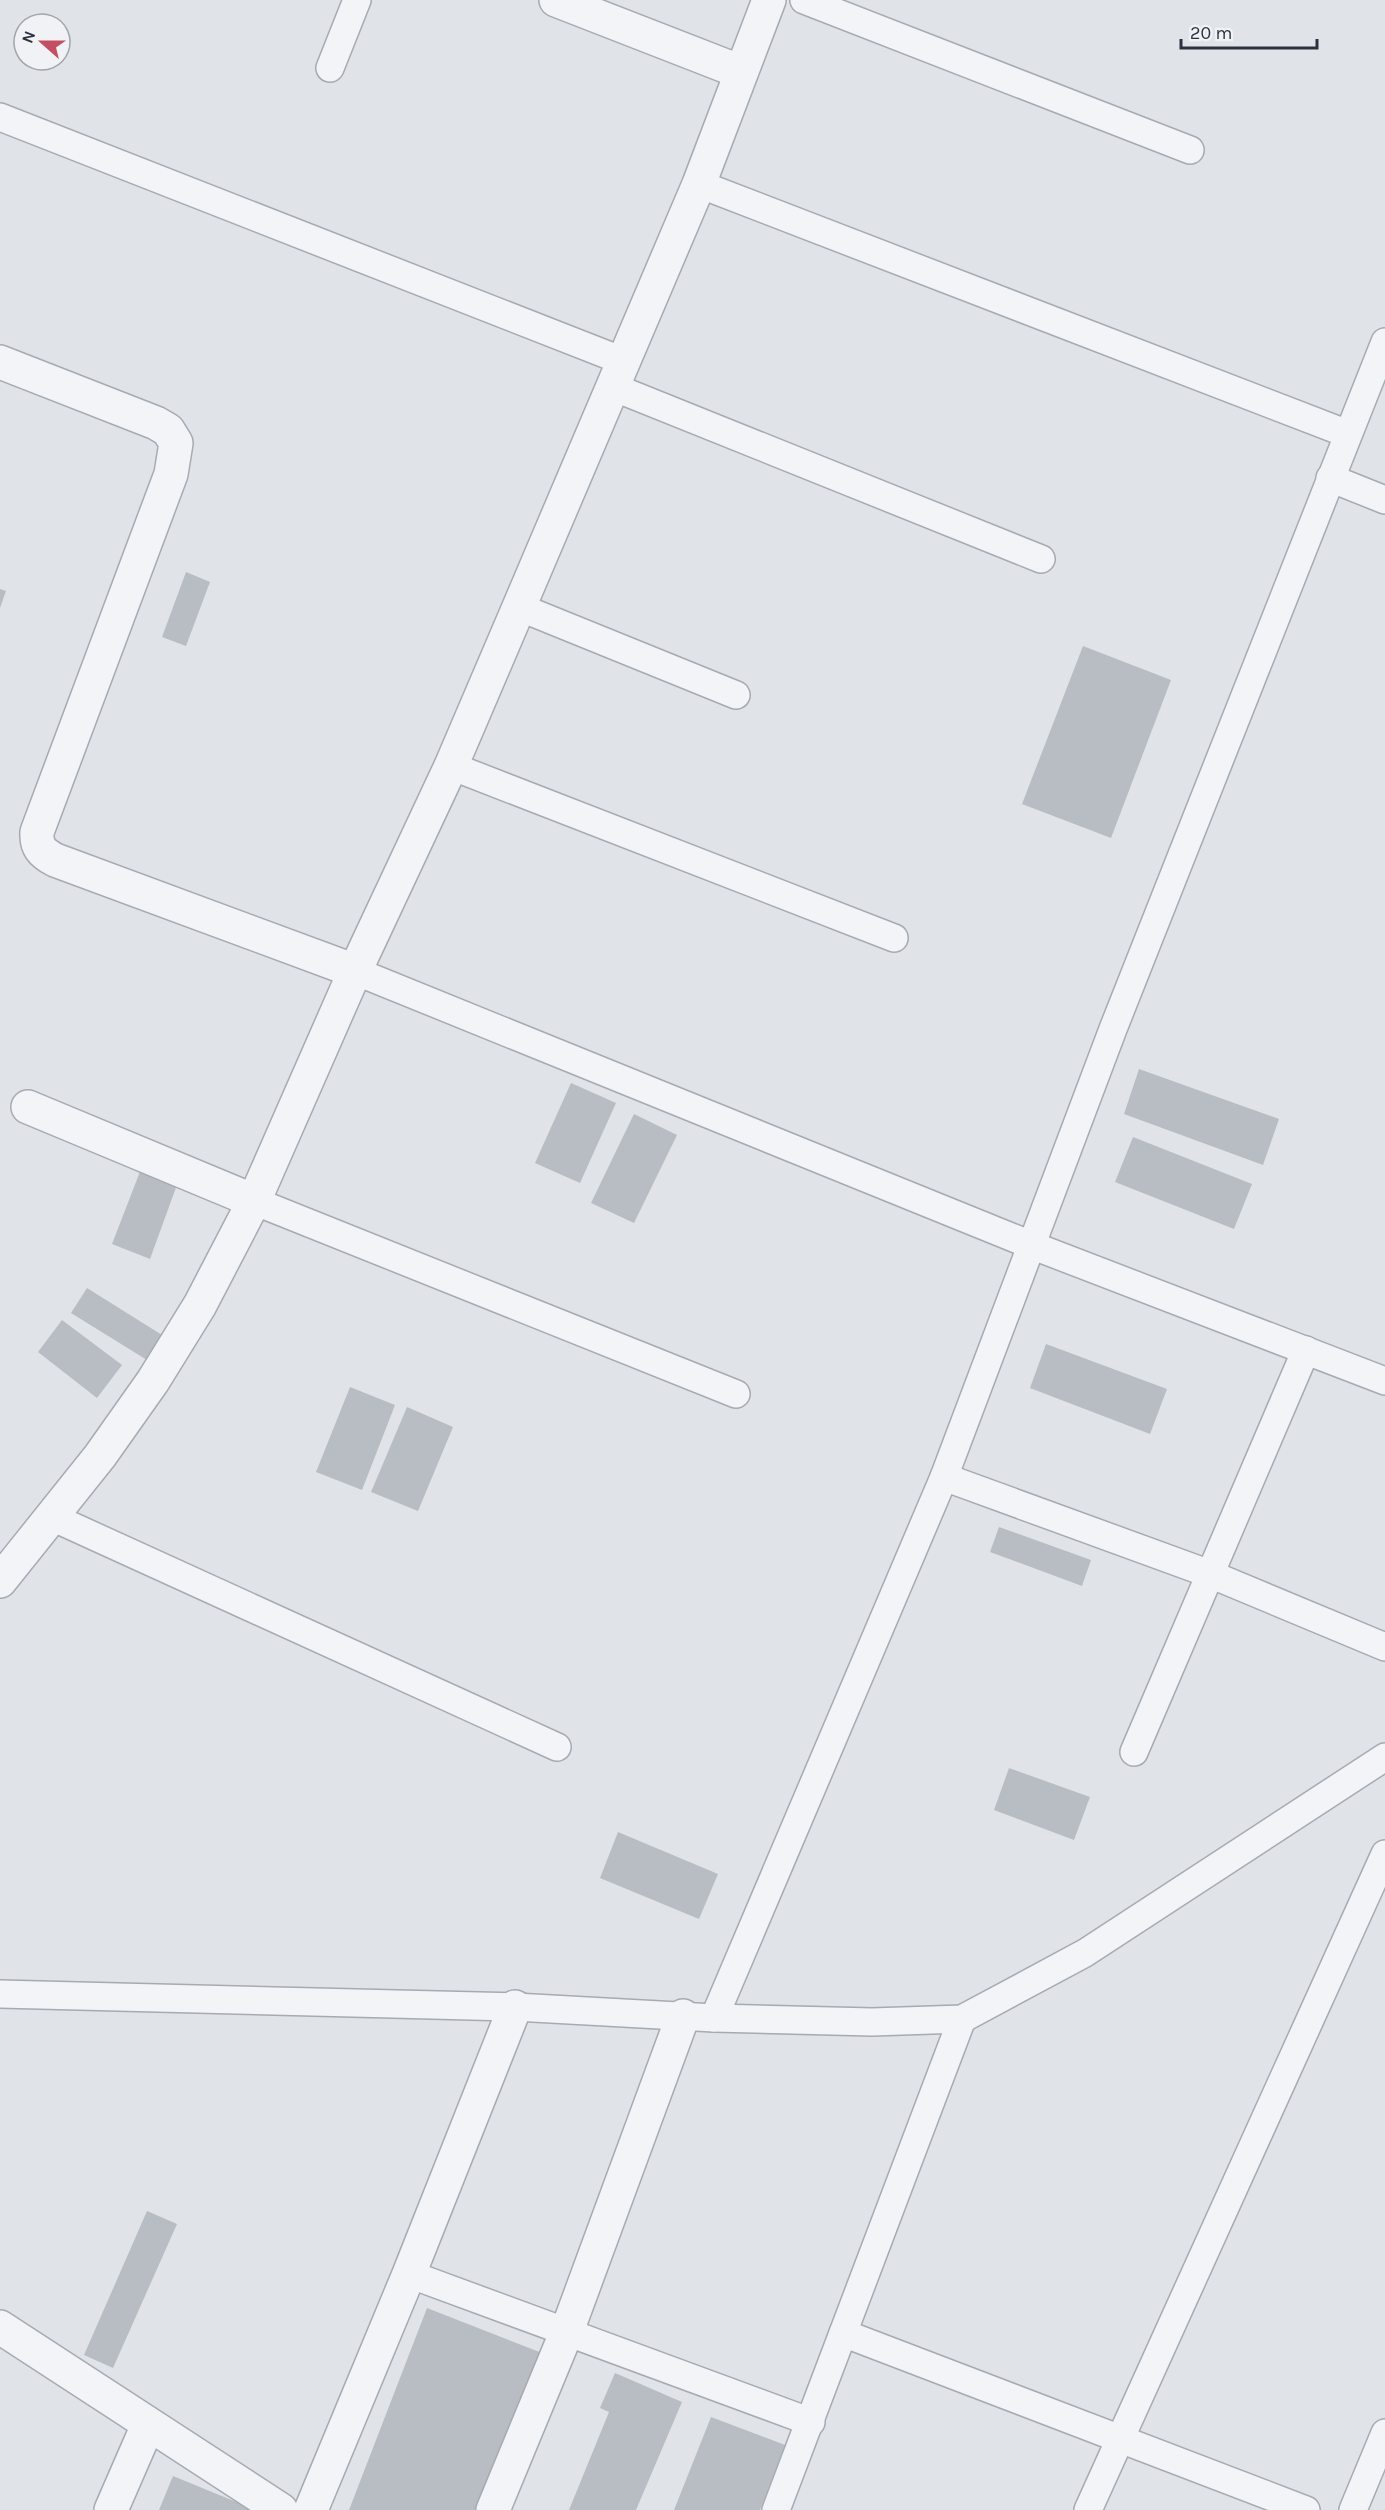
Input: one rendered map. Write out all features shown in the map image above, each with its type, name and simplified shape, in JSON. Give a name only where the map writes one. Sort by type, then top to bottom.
[{"type":"street","points":[[556,0],[741,72]]},
{"type":"street","points":[[0,1581],[52,1517],[153,1381],[200,1305],[254,1201],[355,971],[451,766],[699,184],[769,0]]},
{"type":"street","points":[[0,362],[156,423],[168,430],[176,443],[171,474],[37,832],[36,843],[44,854],[55,860],[355,971]]},
{"type":"street","points":[[28,1107],[254,1201]]},
{"type":"street","points":[[311,2510],[410,2274],[515,2007]]},
{"type":"street","points":[[493,2510],[699,2017]]},
{"type":"street","points":[[0,2327],[280,2510]]},
{"type":"street","points":[[111,2510],[148,2424]]},
{"type":"lane","points":[[330,68],[357,0]]},
{"type":"lane","points":[[804,0],[1190,150]]},
{"type":"lane","points":[[0,117],[618,374],[1041,559]]},
{"type":"lane","points":[[699,184],[1348,434]]},
{"type":"lane","points":[[699,2017],[944,1477],[1031,1245],[1385,342]]},
{"type":"lane","points":[[1330,478],[1385,500]]},
{"type":"lane","points":[[519,607],[736,695]]},
{"type":"lane","points":[[451,766],[894,938]]},
{"type":"lane","points":[[355,971],[1031,1245],[1385,1381]]},
{"type":"lane","points":[[254,1201],[736,1394]]},
{"type":"lane","points":[[1134,1752],[1306,1350]]},
{"type":"lane","points":[[944,1477],[1210,1574],[1385,1647]]},
{"type":"lane","points":[[52,1517],[557,1748]]},
{"type":"lane","points":[[0,1994],[515,2007],[699,2017],[872,2022],[962,2019],[1085,1953],[1385,1757]]},
{"type":"lane","points":[[1088,2510],[1385,1854]]},
{"type":"lane","points":[[776,2510],[962,2019]]},
{"type":"lane","points":[[410,2274],[811,2422]]},
{"type":"lane","points":[[843,2333],[1306,2510]]},
{"type":"lane","points":[[1353,2510],[1385,2433]]},
{"type":"building","points":[[186,572],[210,582],[186,646],[162,637]]},
{"type":"building","points":[[0,589],[6,591],[0,608]]},
{"type":"building","points":[[1083,646],[1171,680],[1111,838],[1022,804]]},
{"type":"building","points":[[1139,1069],[1279,1119],[1263,1165],[1124,1114]]},
{"type":"building","points":[[571,1083],[616,1103],[580,1183],[535,1163]]},
{"type":"building","points":[[634,1114],[677,1135],[634,1223],[591,1203]]},
{"type":"building","points":[[1133,1137],[1252,1184],[1234,1229],[1115,1182]]},
{"type":"building","points":[[141,1169],[178,1182],[150,1259],[112,1244]]},
{"type":"building","points":[[87,1288],[162,1335],[147,1360],[71,1313]]},
{"type":"building","points":[[62,1320],[122,1365],[97,1398],[38,1352]]},
{"type":"building","points":[[1046,1344],[1167,1389],[1150,1434],[1030,1388]]},
{"type":"building","points":[[350,1387],[395,1405],[362,1490],[316,1472]]},
{"type":"building","points":[[407,1407],[453,1427],[418,1511],[371,1492]]},
{"type":"building","points":[[999,1527],[1091,1560],[1082,1586],[990,1552]]},
{"type":"building","points":[[1009,1768],[1090,1797],[1074,1840],[994,1810]]},
{"type":"building","points":[[618,1832],[718,1874],[699,1919],[600,1878]]},
{"type":"building","points":[[147,2211],[177,2224],[113,2368],[84,2355]]},
{"type":"building","points":[[427,2308],[542,2353],[485,2510],[349,2510]]},
{"type":"building","points":[[615,2373],[682,2402],[636,2510],[569,2510],[609,2412],[600,2408]]},
{"type":"building","points":[[711,2417],[785,2445],[760,2510],[674,2510]]},
{"type":"building","points":[[173,2476],[251,2508],[250,2510],[159,2510]]}]
